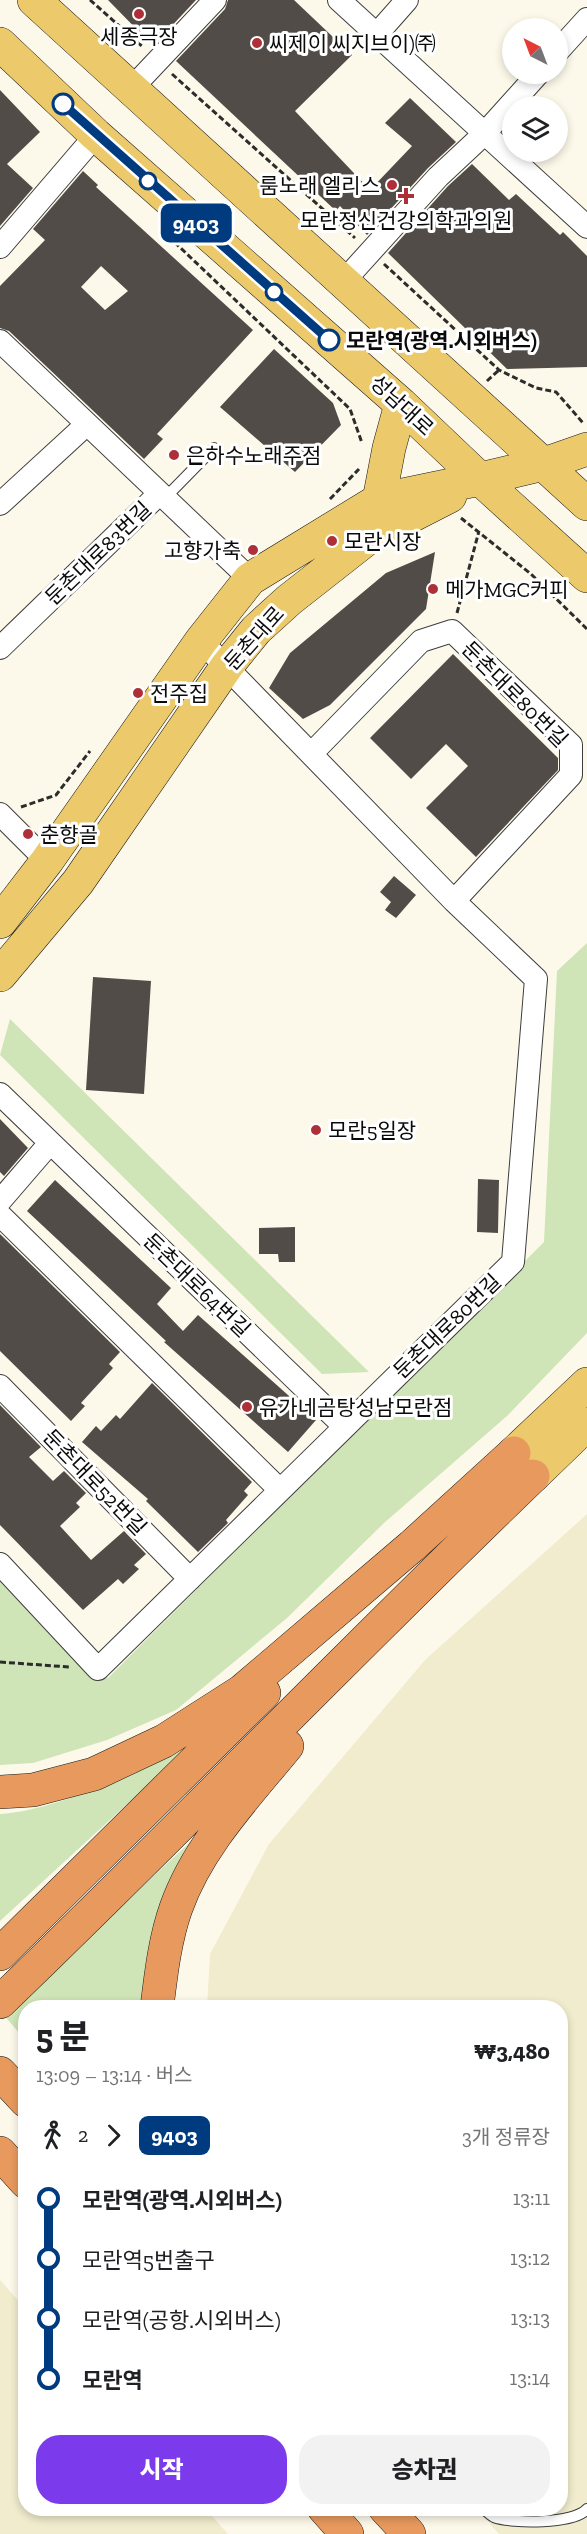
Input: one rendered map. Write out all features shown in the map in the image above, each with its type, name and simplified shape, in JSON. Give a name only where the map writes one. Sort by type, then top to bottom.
[{"type":"highway","points":[[0,1792],[33,1790],[94,1774],[164,1741],[242,1691],[412,1546],[524,1465]]},
{"type":"highway","points":[[158,2000],[176,1908],[204,1851],[423,1581],[524,1465]]},
{"type":"highway","points":[[0,1954],[412,1546]]},
{"type":"highway","points":[[0,2002],[258,1750],[423,1581]]},
{"type":"highway","points":[[0,2073],[18,2092]]},
{"type":"highway","points":[[331,2516],[347,2534]]},
{"type":"highway","points":[[392,2516],[409,2534]]},
{"type":"main road","points":[[34,0],[587,504]]},
{"type":"main road","name":"성남대로","points":[[0,44],[96,135],[401,404],[587,576]]},
{"type":"main road","points":[[379,500],[401,404]]},
{"type":"main road","name":"둔촌대로","points":[[0,922],[47,861],[201,641],[250,579],[379,500],[543,464],[587,449]]},
{"type":"main road","name":"둔촌대로","points":[[0,975],[78,882],[227,666],[256,630],[289,600],[368,538],[480,479]]},
{"type":"main road","points":[[524,1465],[587,1384]]},
{"type":"main road","points":[[524,1465],[581,1432]]},
{"type":"street","points":[[131,89],[215,0]]},
{"type":"street","points":[[339,0],[587,227]]},
{"type":"street","points":[[377,34],[407,0]]},
{"type":"street","points":[[568,40],[587,19]]},
{"type":"street","points":[[343,282],[438,177],[484,134],[529,84]]},
{"type":"street","points":[[0,247],[96,135]]},
{"type":"street","name":"둔촌대로83번길","points":[[0,341],[250,579]]},
{"type":"street","points":[[2,503],[87,424]]},
{"type":"street","name":"둔촌대로83번길","points":[[0,648],[162,496]]},
{"type":"street","name":"둔촌대로80번길","points":[[312,753],[421,641],[452,631],[571,745],[571,775],[454,901]]},
{"type":"street","name":"둔촌대로80번길","points":[[98,1669],[513,1262],[536,979],[454,901],[201,641]]},
{"type":"street","points":[[0,814],[47,861]]},
{"type":"street","name":"둔촌대로64번길","points":[[0,1094],[344,1426]]},
{"type":"street","points":[[0,1201],[50,1143]]},
{"type":"street","points":[[0,1215],[280,1490]]},
{"type":"street","name":"둔촌대로52번길","points":[[0,1386],[190,1579]]},
{"type":"street","points":[[0,1564],[98,1669]]},
{"type":"lane","name":"둔촌대로83번길","points":[[162,496],[214,448]]},
{"type":"lane","points":[[492,2516],[520,2522],[551,2521],[582,2514],[587,2509]]},
{"type":"path","points":[[90,0],[499,370],[536,388],[556,392],[587,428]]},
{"type":"path","points":[[168,235],[350,409],[366,452]]},
{"type":"path","points":[[452,631],[479,531],[531,574],[587,629]]},
{"type":"path","points":[[0,1662],[98,1669]]},
{"type":"shaded area","points":[[587,1514],[587,2534],[499,2534],[483,2516],[568,2516],[568,2000],[207,2000],[210,1954],[269,1844],[425,1660]]},
{"type":"shaded area","points":[[0,2280],[18,2300],[18,2516],[212,2516],[228,2534],[0,2534]]},
{"type":"green space","points":[[587,943],[587,1333],[507,1416],[384,1523],[287,1618],[176,1710],[107,1740],[33,1763],[0,1765],[0,1569],[108,1678],[544,1242],[557,971]]},
{"type":"green space","points":[[10,1019],[369,1372],[322,1374],[0,1055]]},
{"type":"green space","points":[[201,1736],[0,1921],[0,1814],[24,1811],[77,1796],[156,1761]]},
{"type":"green space","points":[[198,1835],[145,2000],[18,2000]]},
{"type":"green space","points":[[18,2000],[18,2032],[3,2014]]},
{"type":"building","points":[[108,0],[196,0],[153,46]]},
{"type":"building","points":[[228,0],[294,0],[352,55],[295,111],[370,190],[412,146],[385,123],[410,98],[456,142],[428,168],[367,235],[340,206],[336,211],[176,61],[225,9]]},
{"type":"building","points":[[0,90],[40,132],[7,164],[33,188],[0,226]]},
{"type":"building","points":[[472,164],[509,200],[516,194],[560,235],[563,232],[587,256],[587,367],[507,369],[388,253],[448,186]]},
{"type":"building","points":[[83,171],[98,185],[96,187],[253,330],[157,434],[163,439],[144,459],[9,331],[0,328],[0,286],[45,240],[33,229]],"holes":[[[101,266],[128,291],[105,310],[81,287]]]},
{"type":"building","points":[[274,349],[333,403],[341,425],[295,472],[220,407]]},
{"type":"building","points":[[435,552],[426,609],[330,705],[303,719],[269,688],[290,653],[386,573]]},
{"type":"building","points":[[453,654],[558,758],[558,770],[476,857],[426,808],[468,766],[446,744],[411,779],[370,738]]},
{"type":"building","points":[[394,876],[416,895],[396,918],[385,910],[391,902],[380,892]]},
{"type":"building","points":[[93,977],[151,981],[144,1094],[86,1090]]},
{"type":"building","points":[[0,1119],[28,1148],[4,1176],[0,1172]]},
{"type":"building","points":[[478,1179],[499,1180],[498,1233],[477,1232]]},
{"type":"building","points":[[55,1180],[171,1288],[157,1304],[183,1331],[198,1315],[316,1420],[288,1452],[164,1342],[166,1341],[27,1211]]},
{"type":"building","points":[[295,1227],[295,1262],[279,1262],[278,1254],[259,1254],[259,1228]]},
{"type":"building","points":[[0,1234],[120,1352],[109,1364],[113,1368],[81,1403],[85,1406],[71,1421],[0,1351]]},
{"type":"building","points":[[152,1383],[252,1482],[244,1491],[248,1495],[226,1520],[228,1523],[198,1552],[146,1501],[148,1499],[82,1442],[96,1426],[101,1431],[116,1415],[120,1419]]},
{"type":"building","points":[[0,1405],[41,1447],[29,1457],[53,1481],[64,1471],[86,1493],[76,1503],[80,1507],[60,1526],[91,1560],[124,1531],[146,1554],[134,1565],[139,1569],[123,1584],[118,1579],[83,1610],[0,1525]]},
{"type":"bus line","name":"9403","points":[[63,104],[329,340]]},
{"type":"place","name":"세종극장","points":[[139,14]]},
{"type":"place","name":"씨제이 씨지브이)㈜","points":[[257,43]]},
{"type":"place","name":"룸노래 엘리스","points":[[392,185]]},
{"type":"place","name":"모란정신건강의학과의원","points":[[406,196]]},
{"type":"place","name":"모란역(광역.시외버스)","points":[[329,340]]},
{"type":"place","name":"은하수노래주점","points":[[174,455]]},
{"type":"place","name":"모란시장","points":[[332,541]]},
{"type":"place","name":"고향가축","points":[[253,550]]},
{"type":"place","name":"메가MGC커피","points":[[433,589]]},
{"type":"place","name":"전주집","points":[[138,693]]},
{"type":"place","name":"춘향골","points":[[28,834]]},
{"type":"place","name":"모란5일장","points":[[316,1130]]},
{"type":"place","name":"유가네곰탕성남모란점","points":[[247,1407]]}]
